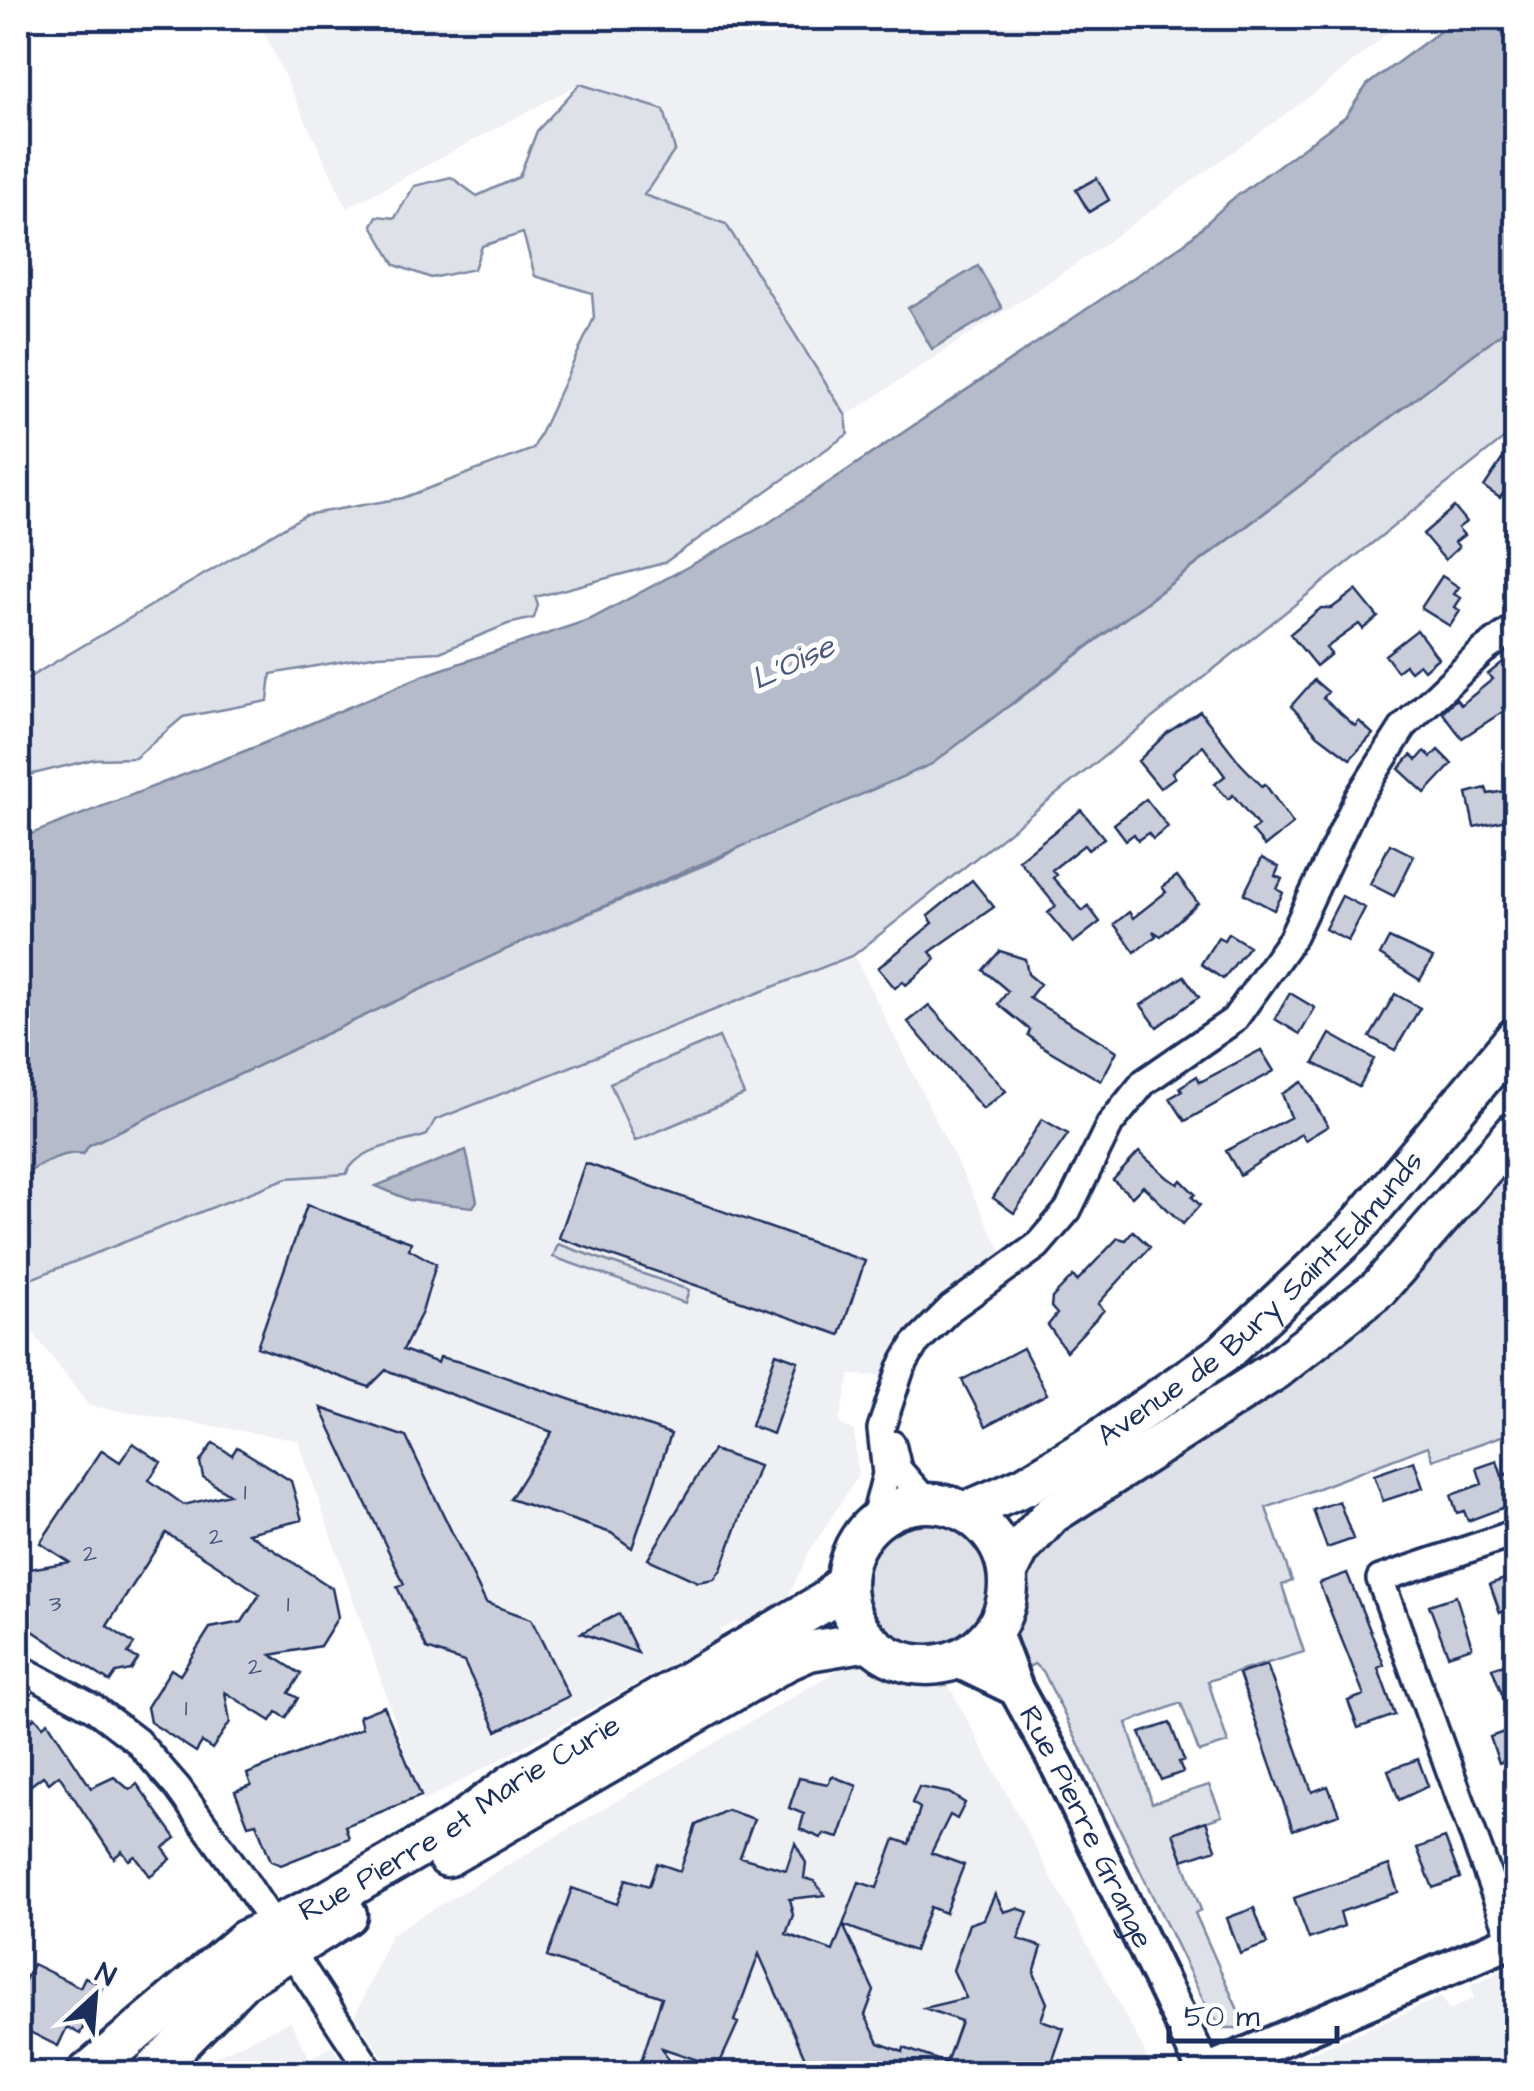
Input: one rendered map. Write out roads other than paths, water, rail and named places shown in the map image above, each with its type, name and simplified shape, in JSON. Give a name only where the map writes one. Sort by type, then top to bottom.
[{"type":"main road","name":"Avenue de Bury Saint-Edmunds","points":[[965,1512],[1025,1486],[1082,1452],[1224,1354],[1353,1232],[1516,1037]]},
{"type":"main road","name":"Avenue de Bury Saint-Edmunds","points":[[1008,1572],[1020,1549],[1052,1514],[1277,1369],[1379,1288],[1516,1130]]},
{"type":"main road","points":[[927,1502],[965,1512],[986,1527],[1000,1548],[1008,1572],[1006,1602],[994,1630],[978,1648],[956,1660],[933,1665],[909,1663],[887,1655],[868,1640],[852,1612],[846,1580],[850,1558],[874,1521],[899,1507],[927,1502]]},
{"type":"main road","name":"Rue Pierre et Marie Curie","points":[[150,2074],[281,1938],[327,1901],[454,1827],[512,1784],[826,1601],[846,1580]]},
{"type":"main road","name":"Rue Pierre et Marie Curie","points":[[86,2074],[221,1958],[281,1938],[786,1661],[810,1651],[868,1640]]},
{"type":"street","points":[[874,1521],[886,1474],[881,1429],[884,1415],[915,1344],[951,1308],[1037,1246],[1068,1210],[1110,1124],[1144,1082],[1234,1020],[1291,940],[1358,798],[1404,726],[1483,651],[1516,627]]},
{"type":"street","points":[[884,1415],[898,1468],[927,1502]]},
{"type":"street","points":[[1205,2072],[1514,1940],[1380,1579],[1516,1532]]},
{"type":"street","name":"Rue Pierre Grange","points":[[994,1630],[1016,1690],[1057,1764],[1205,2072]]},
{"type":"street","name":"Rue Pierre Grange","points":[[956,1660],[1016,1690]]},
{"type":"street","points":[[18,1667],[94,1709],[137,1741],[178,1788],[372,2074]]},
{"type":"water","name":"L'Oise","points":[[1458,18],[1516,18],[1516,322],[932,764],[528,939],[89,1145],[83,1154],[48,1161],[18,1183],[18,839],[255,747],[422,676],[591,619],[767,524],[1185,243],[1230,201],[1346,116],[1367,85]]},
{"type":"water","points":[[978,266],[1002,308],[932,349],[908,308]]},
{"type":"water","points":[[466,1150],[477,1201],[473,1207],[409,1200],[376,1186]]}]
